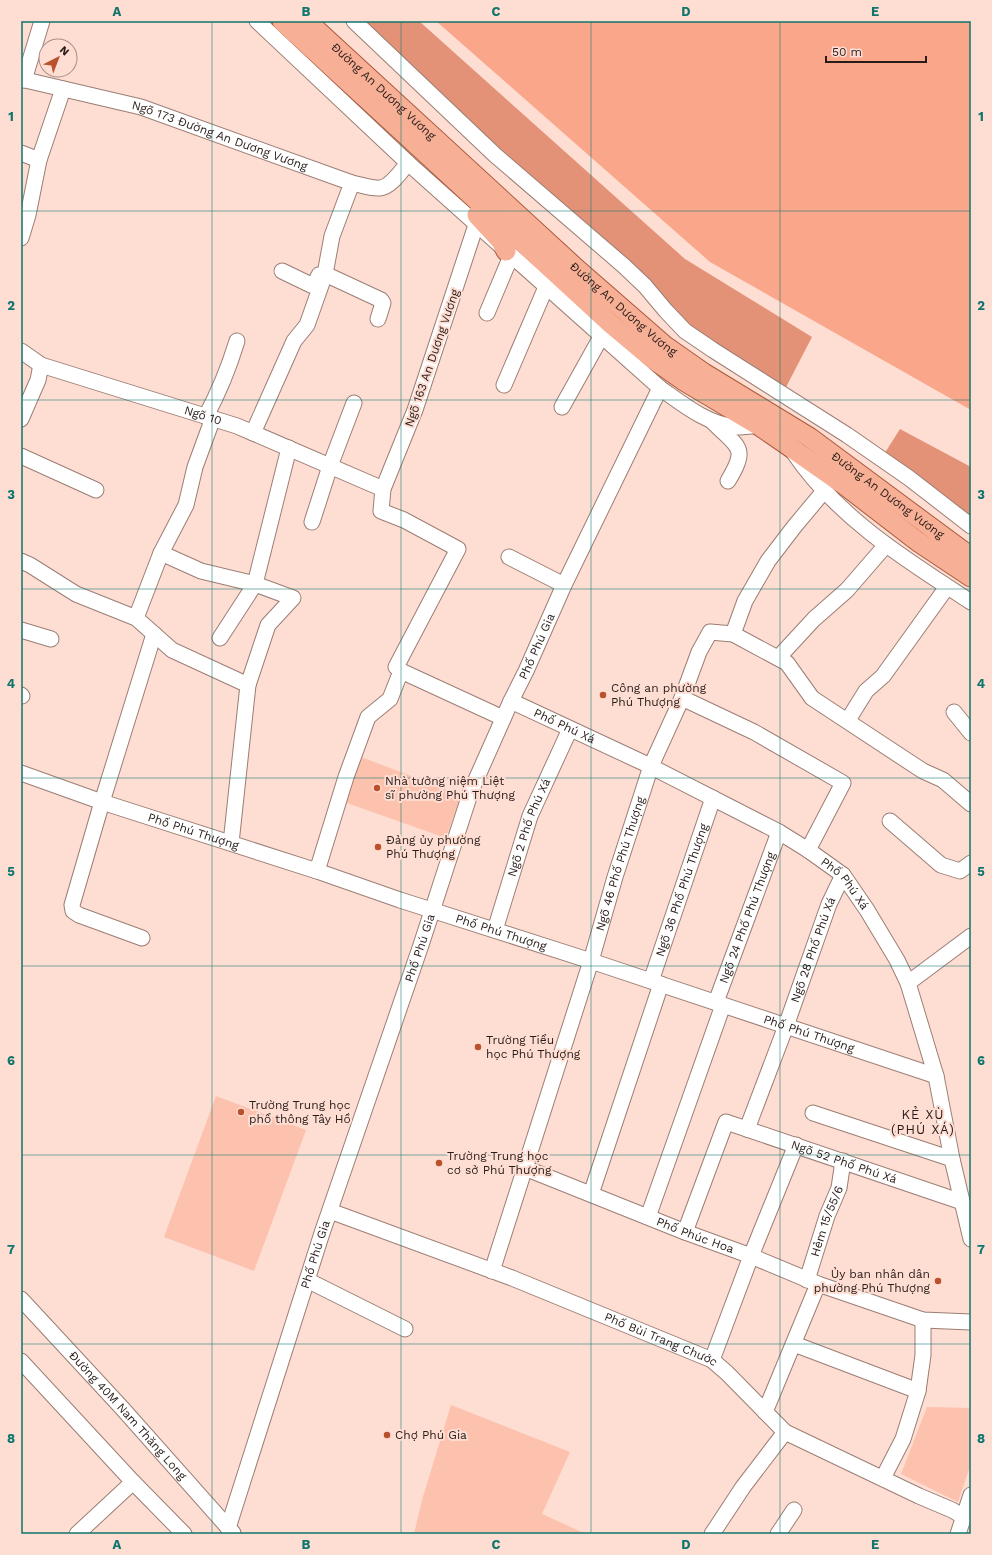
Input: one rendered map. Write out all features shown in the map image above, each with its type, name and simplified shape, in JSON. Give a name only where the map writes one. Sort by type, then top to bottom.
[{"type":"main road","name":"Đường An Dương Vương","points":[[282,21],[346,69],[664,345],[704,373],[809,437],[971,557]]},
{"type":"main road","name":"Đường An Dương Vương","points":[[307,21],[346,69],[432,158],[612,324],[654,360],[684,381],[758,425],[847,487],[917,541],[971,577]]},
{"type":"main road","points":[[432,158],[441,178],[446,185],[501,240],[508,254]]},
{"type":"street","points":[[22,80],[42,21]]},
{"type":"street","points":[[257,21],[476,225],[660,388],[690,410],[713,422],[737,427],[758,425]]},
{"type":"street","name":"Đường An Dương Vương","points":[[354,21],[495,155],[624,266],[686,330],[714,350],[847,435],[908,478],[971,526]]},
{"type":"street","name":"Ngõ 173 Đường An Dương Vương","points":[[22,80],[142,108],[352,183],[379,189],[385,187],[408,163]]},
{"type":"street","points":[[21,238],[28,215],[39,160],[63,89]]},
{"type":"street","points":[[21,153],[39,160]]},
{"type":"street","points":[[253,433],[294,341],[307,325],[324,275],[332,236],[352,183]]},
{"type":"street","name":"Ngõ 163 An Dương Vương","points":[[401,671],[396,667],[458,548],[404,520],[381,511],[383,489],[415,410],[476,225]]},
{"type":"street","points":[[487,313],[508,254]]},
{"type":"street","points":[[282,271],[312,285],[319,275],[324,275],[381,300],[383,303],[378,319]]},
{"type":"street","points":[[504,385],[546,287]]},
{"type":"street","points":[[562,407],[601,337]]},
{"type":"street","points":[[136,618],[161,553],[186,505],[210,417],[237,341]]},
{"type":"street","name":"Ngõ 10","points":[[21,350],[42,365],[210,417],[253,433],[383,489]]},
{"type":"street","points":[[21,420],[38,380],[42,365]]},
{"type":"street","name":"Phố Phú Gia","points":[[231,1531],[307,1280],[471,791],[564,585],[660,388]]},
{"type":"street","points":[[312,522],[330,466],[354,403]]},
{"type":"street","points":[[713,422],[737,445],[740,451],[740,458],[728,481]]},
{"type":"street","name":"Đường An Dương Vương","points":[[790,447],[807,471],[824,491],[886,545],[971,602]]},
{"type":"street","points":[[220,638],[255,584],[289,448]]},
{"type":"street","points":[[21,456],[96,490]]},
{"type":"street","points":[[824,491],[794,527],[768,562],[745,601],[733,634],[788,663],[812,698],[848,720],[923,771],[943,780],[971,804]]},
{"type":"street","points":[[778,658],[814,619],[847,590],[886,545]]},
{"type":"street","points":[[161,553],[201,571],[255,584],[292,598],[268,626],[248,685],[231,843]]},
{"type":"street","points":[[509,557],[564,585]]},
{"type":"street","points":[[21,561],[30,565],[76,594],[136,618],[172,650],[248,685]]},
{"type":"street","points":[[848,720],[866,692],[883,676],[947,587]]},
{"type":"street","points":[[21,630],[51,639]]},
{"type":"street","name":"Ngõ 46 Phố Phú Thượng","points":[[525,1168],[651,766],[682,698],[699,652],[710,632],[733,634]]},
{"type":"street","points":[[142,938],[79,915],[73,911],[72,905],[154,634]]},
{"type":"street","points":[[317,871],[346,777],[368,717],[390,699],[401,671],[503,718]]},
{"type":"street","points":[[682,698],[754,732],[843,783],[808,850]]},
{"type":"street","name":"Phố Phú Xá","points":[[511,701],[651,766],[713,798],[778,832],[808,850],[844,875],[885,941],[908,983],[936,1076],[952,1159],[971,1239]]},
{"type":"street","points":[[954,712],[971,733]]},
{"type":"street","name":"Ngõ 2 Phố Phú Xá","points":[[495,930],[530,816],[570,728]]},
{"type":"street","name":"Phố Phú Thượng","points":[[21,773],[102,802],[719,1003],[936,1076]]},
{"type":"street","name":"Ngõ 36 Phố Phú Thượng","points":[[591,1194],[713,798]]},
{"type":"street","points":[[890,821],[941,865],[960,871],[971,863]]},
{"type":"street","name":"Ngõ 24 Phố Phú Thượng","points":[[648,1216],[778,832]]},
{"type":"street","name":"Ngõ 28 Phố Phú Xá","points":[[747,1129],[786,1026],[829,904],[844,875]]},
{"type":"street","points":[[908,983],[971,936]]},
{"type":"street","points":[[813,1113],[952,1159]]},
{"type":"street","name":"Ngõ 52 Phố Phú Xá","points":[[686,1232],[726,1122],[962,1202]]},
{"type":"street","points":[[712,1360],[751,1256],[796,1145]]},
{"type":"street","name":"Hẻm 15/55/6","points":[[765,1412],[794,1344],[813,1282],[828,1216],[839,1188],[843,1162]]},
{"type":"street","points":[[492,1270],[525,1168]]},
{"type":"street","name":"Phố Phúc Hoa","points":[[525,1168],[686,1232],[751,1256],[813,1282],[923,1320],[971,1322]]},
{"type":"street","name":"Phố Bùi Trang Chước","points":[[330,1211],[492,1270],[712,1360],[727,1372],[785,1432],[919,1496],[952,1510],[963,1529]]},
{"type":"street","points":[[307,1280],[405,1329]]},
{"type":"street","name":"Đường 40M Nam Thăng Long","points":[[21,1299],[122,1408],[231,1531]]},
{"type":"street","points":[[883,1478],[903,1439],[918,1391],[923,1355],[923,1320]]},
{"type":"street","points":[[794,1344],[918,1391]]},
{"type":"street","points":[[21,1361],[133,1482],[184,1534]]},
{"type":"street","points":[[712,1534],[743,1487],[785,1432]]},
{"type":"street","points":[[78,1534],[133,1482]]},
{"type":"street","points":[[963,1529],[971,1495]]},
{"type":"street","points":[[778,1534],[794,1510]]},
{"type":"shaded area","points":[[354,21],[419,21],[685,259],[812,337],[783,393],[685,331]]},
{"type":"shaded area","points":[[436,21],[971,21],[971,410],[710,262]]},
{"type":"shaded area","points":[[900,429],[971,467],[971,526],[881,459]]},
{"type":"shaded area","points":[[361,757],[461,795],[446,838],[344,802]]},
{"type":"shaded area","points":[[216,1096],[306,1130],[254,1271],[164,1237]]},
{"type":"shaded area","points":[[451,1405],[570,1452],[542,1514],[586,1534],[414,1534],[422,1500]]},
{"type":"shaded area","points":[[927,1407],[971,1408],[971,1463],[958,1502],[901,1474]]},
{"type":"place","name":"Công an phường Phú Thượng","points":[[603,695]]},
{"type":"place","name":"Nhà tưởng niệm Liệt sĩ phường Phú Thượng","points":[[377,788]]},
{"type":"place","name":"Đảng ủy phường Phú Thượng","points":[[378,847]]},
{"type":"place","name":"Trường Tiểu học Phú Thượng","points":[[478,1047]]},
{"type":"place","name":"Trường Trung học phổ thông Tây Hồ","points":[[241,1112]]},
{"type":"place","name":"Trường Trung học cơ sở Phú Thượng","points":[[439,1163]]},
{"type":"place","name":"Ủy ban nhân dân phường Phú Thượng","points":[[938,1281]]},
{"type":"place","name":"Chợ Phú Gia","points":[[387,1435]]},
{"type":"district","name":"KẺ XÙ (PHÚ XÁ)","points":[[923,1122]]}]
